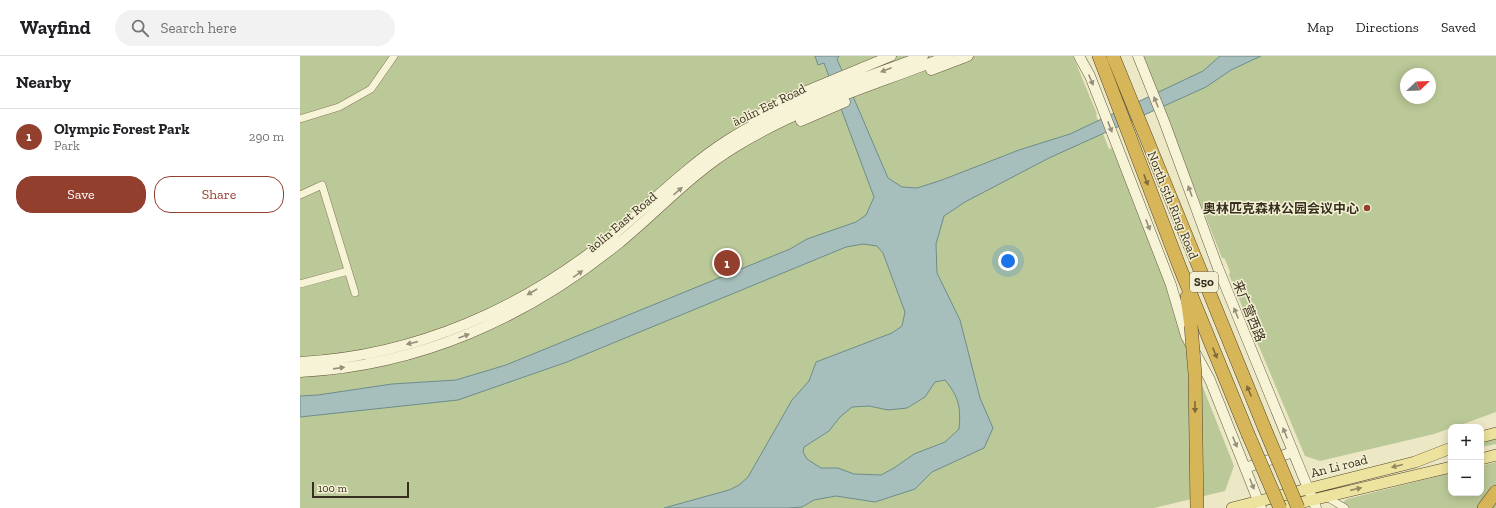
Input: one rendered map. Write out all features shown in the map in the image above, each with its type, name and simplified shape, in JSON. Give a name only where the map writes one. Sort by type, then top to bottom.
[{"type":"highway","name":"North 5th Ring Road","points":[[1099,56],[1180,268],[1279,508]]},
{"type":"highway","name":"North 5th Ring Road","points":[[1113,56],[1298,508]]},
{"type":"highway","points":[[1180,268],[1185,287],[1191,326],[1195,374],[1197,508]]},
{"type":"highway","points":[[1484,508],[1496,492]]},
{"type":"main road","points":[[825,97],[849,73],[891,56]]},
{"type":"main road","points":[[731,144],[767,135],[825,97],[923,56]]},
{"type":"main road","points":[[825,97],[948,56]]},
{"type":"main road","points":[[825,97],[855,98],[968,56]]},
{"type":"main road","points":[[1079,56],[1090,76],[1171,285],[1186,336],[1210,380],[1260,504]]},
{"type":"main road","name":"来广营西路","points":[[1138,56],[1164,121],[1218,268],[1314,504]]},
{"type":"main road","name":"àolín Est Road","points":[[731,144],[763,120],[825,97]]},
{"type":"main road","name":"àolín East Road","points":[[300,362],[362,354],[423,340],[467,324],[508,306],[547,283],[575,264],[612,235],[699,160],[731,144]]},
{"type":"main road","name":"àolín East Road","points":[[300,372],[364,364],[426,350],[471,334],[513,315],[552,292],[581,272],[618,243],[731,144]]},
{"type":"main road","points":[[1484,434],[1496,428]]},
{"type":"main road","points":[[1484,435],[1496,433]]},
{"type":"main road","name":"An Li road","points":[[1232,508],[1260,504],[1308,488],[1415,462],[1448,449]]},
{"type":"main road","points":[[1245,468],[1293,452]]},
{"type":"main road","points":[[1484,459],[1496,455]]},
{"type":"main road","points":[[1484,460],[1496,459]]},
{"type":"main road","name":"An Li road","points":[[1279,508],[1314,504],[1325,496],[1448,468]]},
{"type":"street","points":[[300,119],[339,107],[371,89],[394,56]]},
{"type":"street","points":[[300,195],[322,185],[355,294]]},
{"type":"street","points":[[300,284],[348,271]]},
{"type":"street","points":[[1325,496],[1345,508]]},
{"type":"green space","points":[[300,56],[1073,56],[1097,114],[1096,115],[1109,149],[1112,148],[1168,287],[1189,352],[1234,466],[1225,491],[1154,508],[300,508]]},
{"type":"green space","points":[[1142,56],[1496,56],[1496,412],[1463,424],[1448,424],[1448,429],[1434,434],[1320,461],[1305,456],[1229,275],[1230,272],[1225,259],[1222,258]]},
{"type":"green space","points":[[1496,434],[1496,444],[1484,446],[1484,437]]},
{"type":"green space","points":[[1496,462],[1496,508],[1335,508],[1347,499],[1448,474],[1448,496],[1484,496],[1484,465]]},
{"type":"water","points":[[815,56],[839,56],[837,59],[888,178],[902,187],[917,188],[942,180],[1019,150],[1070,134],[1203,71],[1220,56],[1261,56],[1231,70],[1206,87],[1049,158],[965,202],[944,216],[936,244],[937,273],[960,320],[980,398],[993,428],[984,448],[932,472],[915,489],[875,502],[836,496],[814,500],[802,507],[788,508],[664,508],[729,490],[739,485],[748,477],[792,400],[809,381],[816,362],[892,333],[902,326],[905,312],[883,253],[877,246],[863,244],[846,247],[567,362],[458,400],[300,417],[300,396],[318,395],[392,384],[456,380],[506,365],[790,249],[807,239],[856,222],[866,215],[874,197],[824,63],[818,65]],"holes":[[[945,380],[950,386],[958,403],[960,415],[959,429],[945,442],[914,454],[881,475],[854,474],[838,468],[821,468],[807,459],[803,452],[804,447],[829,431],[840,417],[852,407],[869,406],[888,410],[907,408],[925,397],[935,382]]]},
{"type":"place","name":"奥林匹克森林公园会议中心","points":[[1367,208]]},
{"type":"place","name":"Olympic Forest Park","points":[[727,263]]}]
